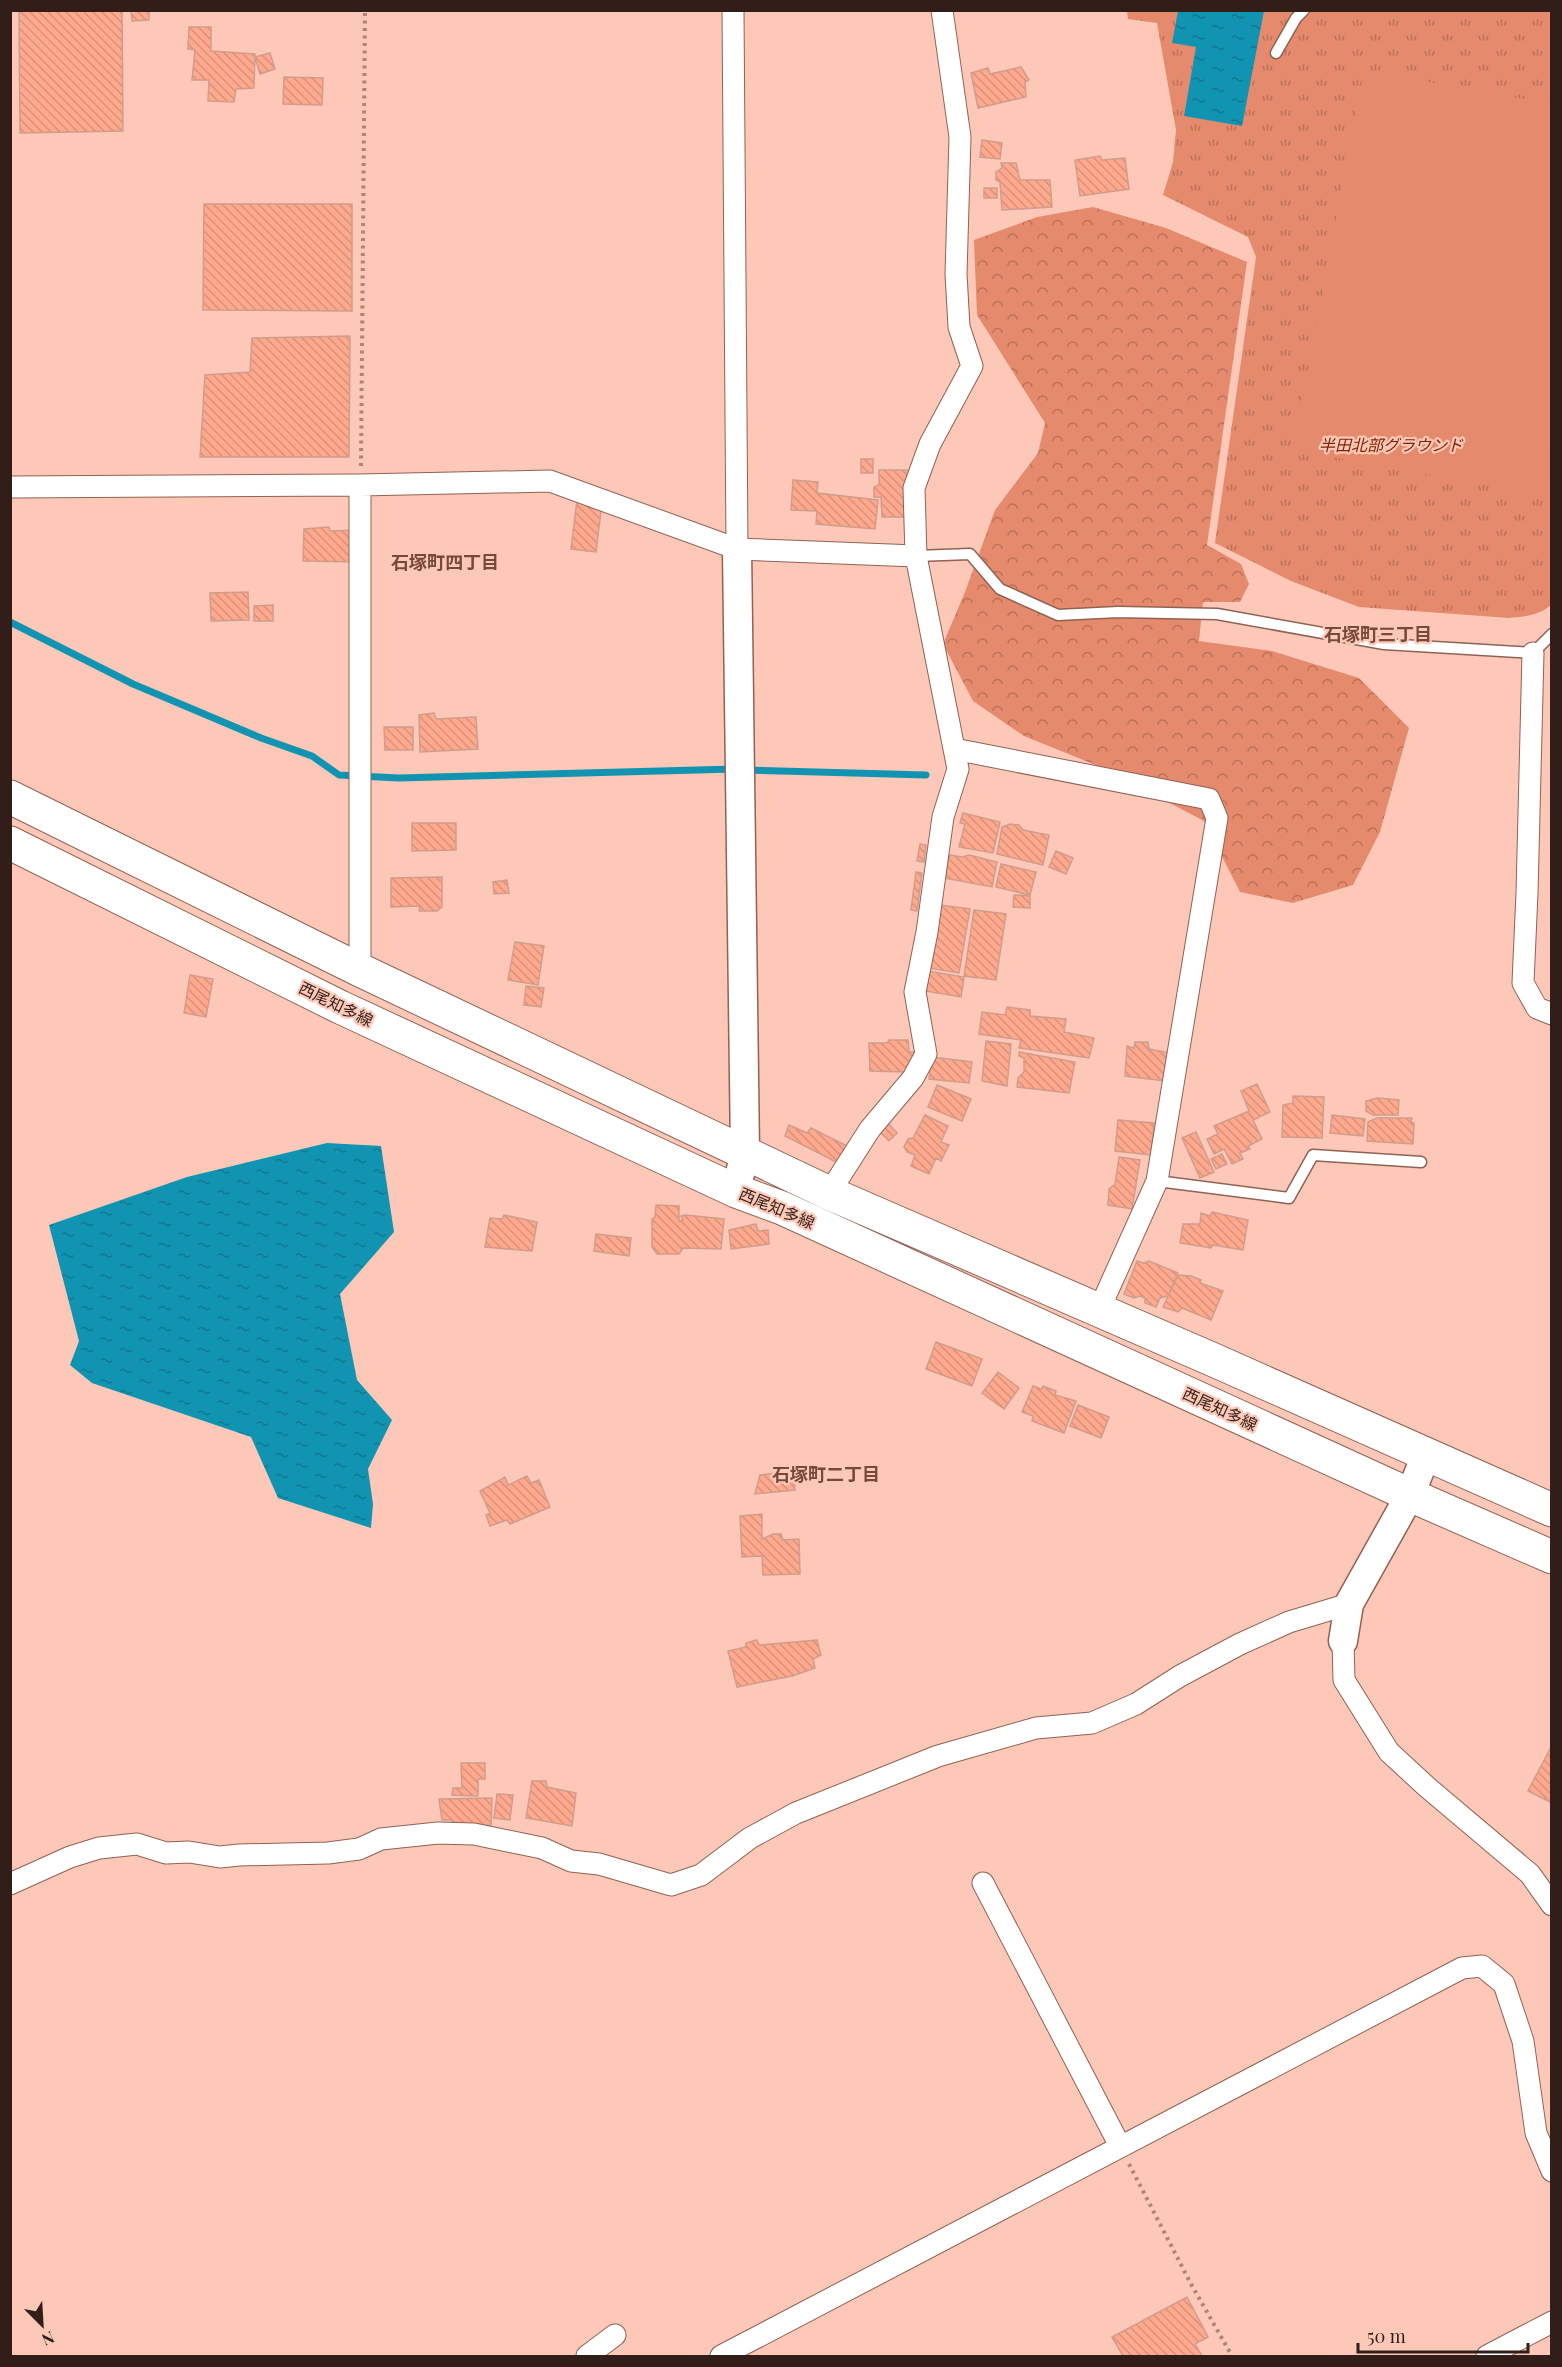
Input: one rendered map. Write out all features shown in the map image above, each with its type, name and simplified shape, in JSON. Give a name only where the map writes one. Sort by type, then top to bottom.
[{"type":"main road","name":"西尾知多線","points":[[10,797],[360,970],[829,1193],[1551,1510]]},
{"type":"main road","name":"西尾知多線","points":[[10,843],[340,1007],[736,1191],[782,1208],[1410,1495],[1551,1557]]},
{"type":"street","points":[[733,10],[745,1152],[736,1191]]},
{"type":"street","points":[[829,1193],[870,1129],[913,1077],[926,1054],[915,992],[927,932],[943,817],[958,769],[916,556],[914,488],[930,444],[972,366],[959,327],[956,274],[960,137],[942,10]]},
{"type":"street","points":[[10,487],[360,485],[550,481],[737,549],[916,556]]},
{"type":"street","points":[[360,485],[360,970]]},
{"type":"street","points":[[1533,653],[1523,983],[1537,1008],[1551,1014]]},
{"type":"street","points":[[954,749],[1209,799],[1217,818],[1157,1181],[1099,1310]]},
{"type":"street","points":[[1426,1455],[1410,1495],[1349,1604],[1343,1641],[1344,1680],[1389,1752],[1530,1874],[1551,1905]]},
{"type":"street","points":[[10,1884],[51,1865],[99,1848],[137,1844],[166,1853],[189,1852],[219,1857],[328,1853],[359,1849],[381,1839],[438,1833],[474,1833],[542,1848],[571,1861],[599,1864],[671,1885],[701,1875],[750,1838],[796,1813],[938,1756],[1036,1728],[1092,1723],[1136,1704],[1180,1676],[1240,1644],[1289,1622],[1349,1604]]},
{"type":"street","points":[[983,1883],[1120,2146]]},
{"type":"street","points":[[721,2356],[1462,1968],[1482,1966],[1504,1984],[1523,2041],[1536,2133],[1551,2171]]},
{"type":"street","points":[[1487,2356],[1551,2322]]},
{"type":"street","points":[[586,2356],[615,2336]]},
{"type":"lane","points":[[1276,53],[1296,18],[1304,10]]},
{"type":"lane","points":[[916,556],[970,554],[1000,589],[1058,615],[1118,612],[1217,614],[1384,644],[1533,653],[1551,634]]},
{"type":"lane","points":[[1157,1181],[1289,1198],[1313,1155],[1421,1162]]},
{"type":"path","points":[[360,485],[365,10]]},
{"type":"path","points":[[1120,2146],[1191,2284],[1232,2356]]},
{"type":"green space","name":"半田北部グラウンド","points":[[1127,11],[1551,11],[1552,604],[1548,608],[1532,615],[1509,618],[1359,607],[1291,581],[1215,543],[1256,257],[1248,237],[1163,195],[1173,162],[1176,130],[1157,23],[1128,19]]},
{"type":"green space","points":[[1364,70],[1551,104],[1552,433],[1540,495],[1293,450]]},
{"type":"green space","points":[[1093,207],[1166,228],[1247,262],[1207,545],[1241,564],[1249,584],[1240,602],[1203,602],[1199,641],[1272,651],[1359,678],[1409,728],[1380,832],[1353,885],[1293,903],[1240,892],[1204,821],[1103,768],[1024,736],[973,701],[943,644],[995,510],[1038,453],[1045,423],[977,315],[974,240],[1037,217]]},
{"type":"water","points":[[1178,11],[1264,11],[1242,126],[1184,116],[1196,47],[1172,43]]},
{"type":"water","points":[[327,1143],[381,1146],[394,1232],[340,1294],[357,1380],[392,1420],[368,1469],[373,1504],[371,1528],[278,1498],[251,1437],[92,1383],[70,1365],[79,1341],[49,1225],[187,1177]]},
{"type":"building","points":[[19,10],[122,10],[123,131],[20,133]]},
{"type":"building","points":[[131,10],[149,10],[149,20],[132,21]]},
{"type":"building","points":[[189,27],[211,27],[211,51],[255,54],[254,88],[236,89],[234,102],[208,101],[209,80],[192,80],[195,50],[188,49]]},
{"type":"building","points":[[270,53],[275,69],[260,74],[255,57]]},
{"type":"building","points":[[1021,67],[1029,80],[1025,82],[1026,97],[978,108],[971,73],[988,68],[990,74]]},
{"type":"building","points":[[284,77],[323,78],[322,105],[283,104]]},
{"type":"building","points":[[982,140],[1002,143],[1000,159],[980,157]]},
{"type":"building","points":[[1100,156],[1102,160],[1125,158],[1129,189],[1080,196],[1075,160]]},
{"type":"building","points":[[1001,163],[1016,163],[1020,180],[1050,180],[1052,207],[1002,210],[1000,182],[996,180],[996,172],[1002,168]]},
{"type":"building","points":[[984,188],[997,188],[997,198],[984,198]]},
{"type":"building","points":[[204,204],[352,204],[352,311],[203,310]]},
{"type":"building","points":[[350,336],[349,457],[200,457],[205,375],[250,372],[252,338]]},
{"type":"building","points":[[861,459],[873,459],[873,473],[861,473]]},
{"type":"building","points":[[879,470],[911,470],[911,517],[882,517],[881,497],[874,497],[874,487],[879,485]]},
{"type":"building","points":[[793,480],[818,482],[817,493],[878,500],[875,529],[816,524],[817,511],[791,510]]},
{"type":"building","points":[[577,500],[602,503],[596,552],[571,549]]},
{"type":"building","points":[[329,527],[330,531],[359,530],[358,562],[303,561],[304,529]]},
{"type":"building","points":[[248,592],[249,620],[211,621],[210,593]]},
{"type":"building","points":[[273,605],[273,621],[254,621],[254,606]]},
{"type":"building","points":[[434,713],[436,719],[476,717],[478,749],[420,752],[419,715]]},
{"type":"building","points":[[384,727],[413,727],[413,750],[385,750]]},
{"type":"building","points":[[963,813],[1000,822],[993,853],[959,847],[965,824],[960,823]]},
{"type":"building","points":[[412,823],[456,823],[456,850],[412,851]]},
{"type":"building","points":[[1010,824],[1019,825],[1023,830],[1049,835],[1043,865],[997,854],[1002,827]]},
{"type":"building","points":[[920,844],[926,845],[924,862],[917,861]]},
{"type":"building","points":[[1056,851],[1073,858],[1066,874],[1049,867]]},
{"type":"building","points":[[950,855],[962,857],[969,855],[997,862],[992,887],[944,878]]},
{"type":"building","points":[[1001,864],[1036,872],[1030,895],[996,887]]},
{"type":"building","points":[[916,872],[922,873],[917,911],[911,910]]},
{"type":"building","points":[[442,877],[442,907],[437,911],[419,911],[420,906],[391,907],[391,878]]},
{"type":"building","points":[[507,880],[509,893],[494,894],[493,882]]},
{"type":"building","points":[[1014,895],[1030,896],[1030,908],[1013,907]]},
{"type":"building","points":[[940,905],[970,909],[959,973],[928,968]]},
{"type":"building","points":[[974,910],[1006,914],[996,980],[964,976]]},
{"type":"building","points":[[515,942],[544,946],[538,985],[508,980]]},
{"type":"building","points":[[928,971],[964,977],[961,997],[925,991]]},
{"type":"building","points":[[190,975],[213,979],[206,1017],[184,1013]]},
{"type":"building","points":[[526,986],[544,988],[541,1007],[524,1005]]},
{"type":"building","points":[[1007,1007],[1030,1010],[1030,1016],[1066,1019],[1064,1032],[1094,1038],[1089,1058],[1019,1048],[1021,1040],[979,1034],[982,1012],[1005,1015]]},
{"type":"building","points":[[889,1040],[908,1040],[909,1052],[914,1052],[913,1064],[906,1072],[870,1071],[869,1043],[887,1043]]},
{"type":"building","points":[[986,1041],[1011,1044],[1007,1086],[982,1081]]},
{"type":"building","points":[[1135,1042],[1148,1042],[1149,1049],[1171,1053],[1165,1081],[1125,1076],[1127,1046],[1134,1048]]},
{"type":"building","points":[[1019,1052],[1075,1062],[1069,1093],[1017,1087],[1018,1078],[1024,1072],[1024,1058],[1019,1056]]},
{"type":"building","points":[[932,1057],[972,1062],[969,1083],[929,1079]]},
{"type":"building","points":[[1257,1084],[1270,1112],[1253,1120],[1262,1139],[1248,1146],[1250,1149],[1240,1153],[1243,1159],[1232,1164],[1224,1149],[1214,1154],[1207,1139],[1218,1134],[1214,1126],[1249,1111],[1241,1091]]},
{"type":"building","points":[[937,1085],[971,1099],[962,1121],[928,1107]]},
{"type":"building","points":[[1293,1096],[1324,1097],[1322,1138],[1282,1137],[1283,1105],[1293,1103]]},
{"type":"building","points":[[1377,1098],[1399,1100],[1398,1115],[1373,1115],[1366,1111],[1366,1101]]},
{"type":"building","points":[[925,1115],[948,1126],[941,1142],[949,1145],[941,1161],[936,1158],[929,1174],[911,1166],[915,1155],[907,1152],[904,1147],[908,1139],[913,1138]]},
{"type":"building","points":[[1332,1115],[1365,1119],[1363,1136],[1330,1133]]},
{"type":"building","points":[[1377,1118],[1412,1118],[1411,1123],[1414,1123],[1413,1144],[1367,1141],[1368,1122]]},
{"type":"building","points":[[1118,1120],[1154,1123],[1151,1155],[1115,1151]]},
{"type":"building","points":[[887,1122],[897,1133],[889,1141],[878,1130]]},
{"type":"building","points":[[789,1125],[807,1133],[811,1128],[851,1148],[840,1164],[785,1136]]},
{"type":"building","points":[[1196,1132],[1214,1172],[1200,1178],[1182,1138]]},
{"type":"building","points":[[1222,1154],[1227,1164],[1216,1169],[1211,1159]]},
{"type":"building","points":[[1119,1157],[1140,1160],[1132,1209],[1108,1205],[1109,1189],[1115,1184]]},
{"type":"building","points":[[656,1205],[679,1206],[679,1221],[683,1220],[681,1216],[685,1215],[724,1219],[721,1249],[683,1248],[679,1254],[657,1254],[652,1247],[652,1219],[655,1217]]},
{"type":"building","points":[[1212,1212],[1248,1220],[1243,1250],[1180,1243],[1183,1224],[1200,1224],[1201,1213],[1210,1216]]},
{"type":"building","points":[[504,1215],[537,1222],[532,1251],[485,1247],[490,1218],[502,1219]]},
{"type":"building","points":[[756,1224],[758,1231],[768,1230],[769,1244],[731,1249],[729,1230]]},
{"type":"building","points":[[596,1234],[631,1238],[629,1256],[594,1251]]},
{"type":"building","points":[[1137,1261],[1144,1263],[1149,1261],[1178,1273],[1168,1296],[1160,1298],[1156,1307],[1145,1303],[1145,1298],[1140,1296],[1134,1298],[1124,1294]]},
{"type":"building","points":[[1178,1275],[1191,1276],[1201,1280],[1200,1283],[1223,1291],[1211,1320],[1182,1308],[1178,1312],[1163,1307]]},
{"type":"building","points":[[936,1342],[982,1359],[972,1386],[926,1369]]},
{"type":"building","points":[[998,1372],[1019,1388],[1004,1409],[982,1393]]},
{"type":"building","points":[[1033,1386],[1042,1389],[1043,1386],[1056,1391],[1055,1395],[1076,1401],[1064,1433],[1032,1421],[1033,1416],[1022,1412]]},
{"type":"building","points":[[1078,1405],[1109,1417],[1101,1438],[1070,1426]]},
{"type":"building","points":[[793,1471],[795,1490],[755,1494],[760,1475]]},
{"type":"building","points":[[527,1476],[531,1483],[539,1480],[550,1507],[510,1524],[507,1520],[490,1526],[486,1515],[490,1513],[480,1491],[505,1477],[508,1485]]},
{"type":"building","points":[[762,1514],[762,1539],[773,1534],[781,1534],[783,1540],[799,1539],[800,1574],[763,1575],[762,1556],[742,1557],[740,1516]]},
{"type":"building","points":[[757,1640],[759,1645],[817,1640],[821,1655],[813,1659],[815,1668],[792,1676],[737,1687],[728,1651],[746,1647],[746,1643]]},
{"type":"building","points":[[1552,1745],[1552,1803],[1528,1791]]},
{"type":"building","points":[[461,1763],[485,1763],[485,1779],[478,1779],[478,1796],[452,1795],[453,1788],[462,1788]]},
{"type":"building","points":[[532,1781],[546,1781],[547,1787],[576,1793],[572,1826],[526,1818]]},
{"type":"building","points":[[497,1794],[513,1795],[510,1820],[494,1818]]},
{"type":"building","points":[[492,1798],[491,1825],[453,1827],[452,1820],[442,1820],[439,1799]]},
{"type":"building","points":[[1187,2297],[1208,2337],[1195,2344],[1202,2356],[1123,2356],[1112,2337]]},
{"type":"waterway","points":[[10,622],[133,684],[261,738],[312,756],[339,775],[399,778],[735,769]]},
{"type":"waterway","points":[[746,770],[926,775]]},
{"type":"district","name":"石塚町四丁目","points":[[445,563]]},
{"type":"district","name":"石塚町三丁目","points":[[1378,635]]},
{"type":"district","name":"石塚町二丁目","points":[[826,1475]]}]
